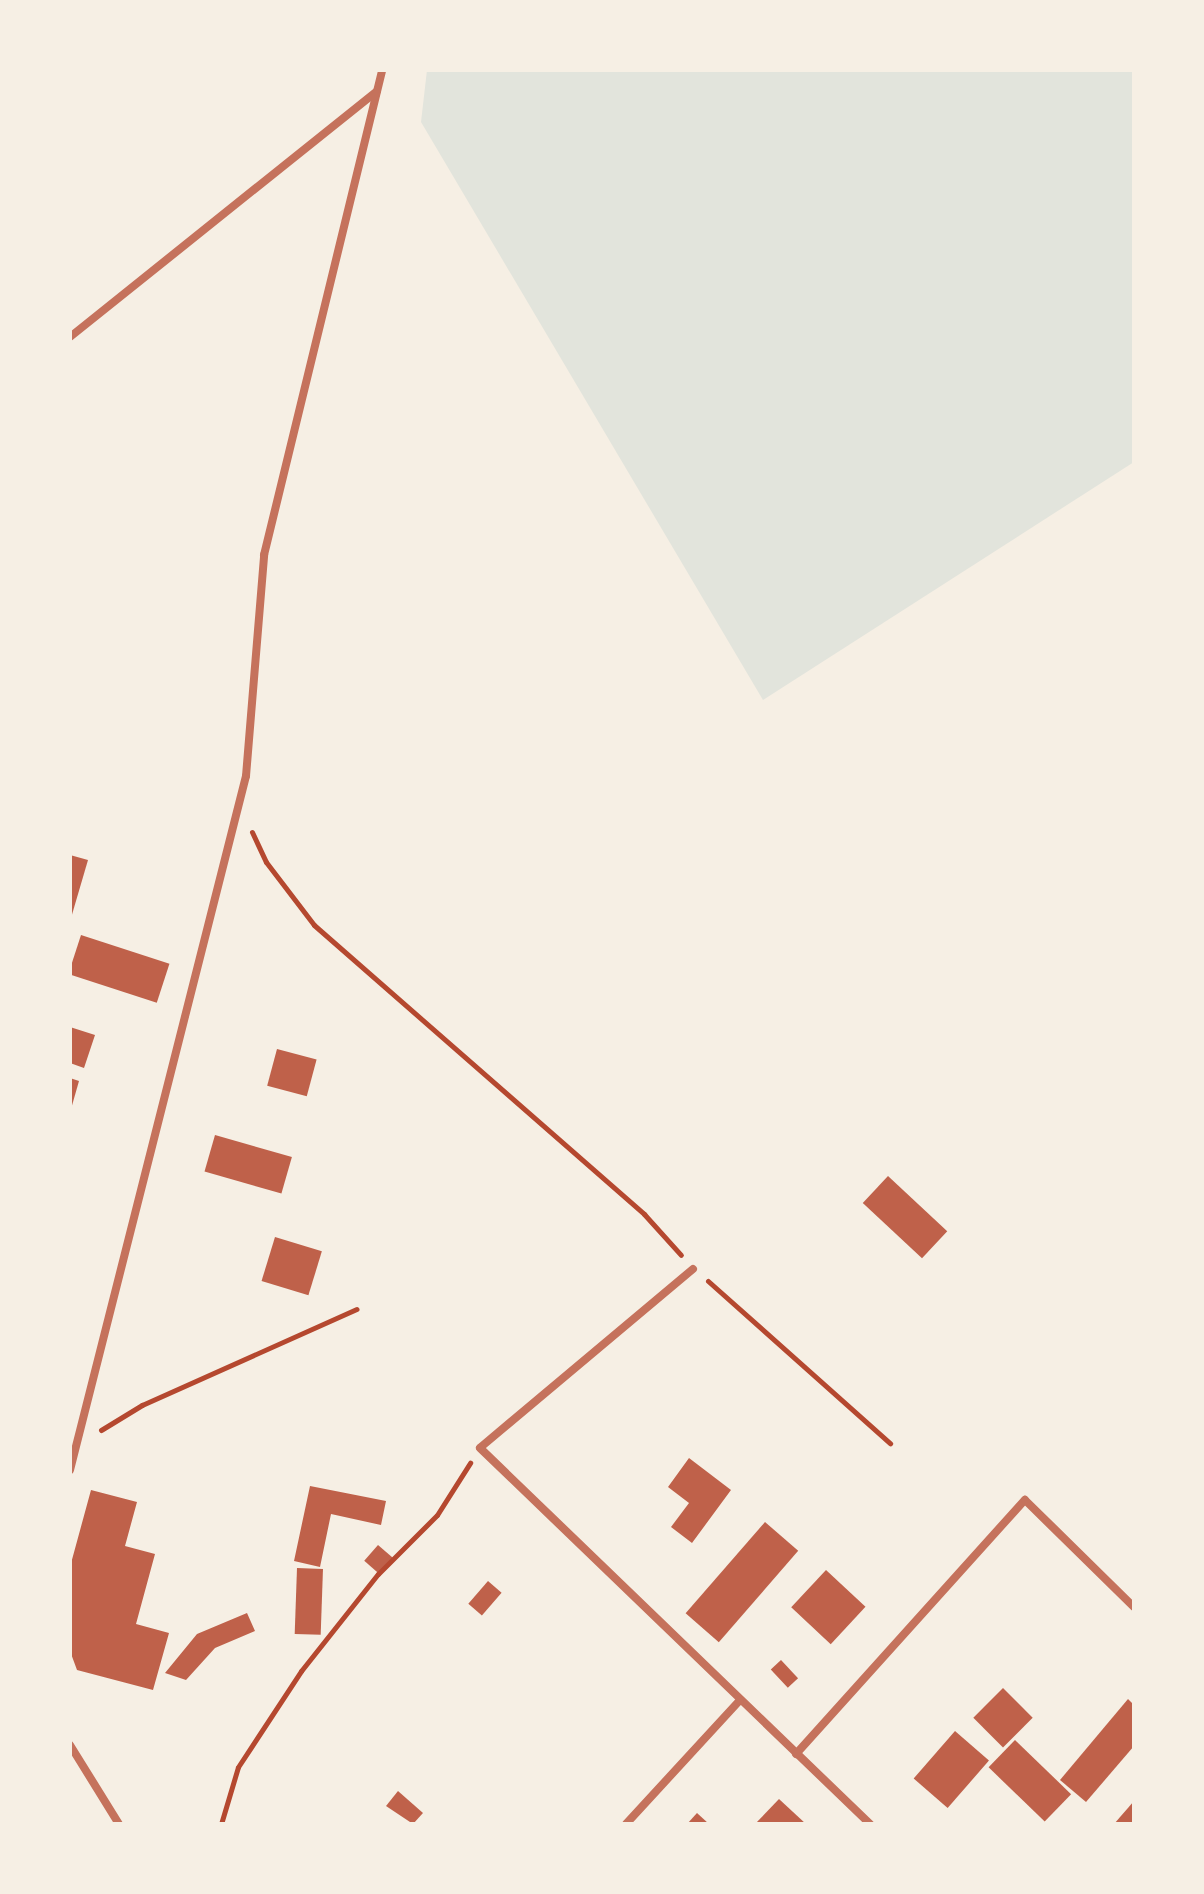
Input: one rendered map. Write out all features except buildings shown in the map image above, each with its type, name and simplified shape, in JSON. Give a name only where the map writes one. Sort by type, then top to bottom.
[{"type":"street","points":[[70,1470],[246,776],[264,555],[382,70]]},
{"type":"street","points":[[70,337],[377,90]]},
{"type":"street","points":[[693,1269],[480,1448],[870,1824]]},
{"type":"street","points":[[796,1754],[1025,1500],[1134,1607]]},
{"type":"street","points":[[626,1824],[740,1700]]},
{"type":"street","points":[[70,1745],[119,1824]]},
{"type":"path","points":[[239,806],[266,862],[314,925],[644,1214],[693,1269],[890,1443]]},
{"type":"path","points":[[76,1445],[142,1405],[357,1309]]},
{"type":"path","points":[[221,1824],[238,1767],[301,1671],[378,1574],[437,1515],[480,1448]]},
{"type":"shaded area","points":[[427,70],[1134,70],[1134,462],[763,700],[421,122]]}]
